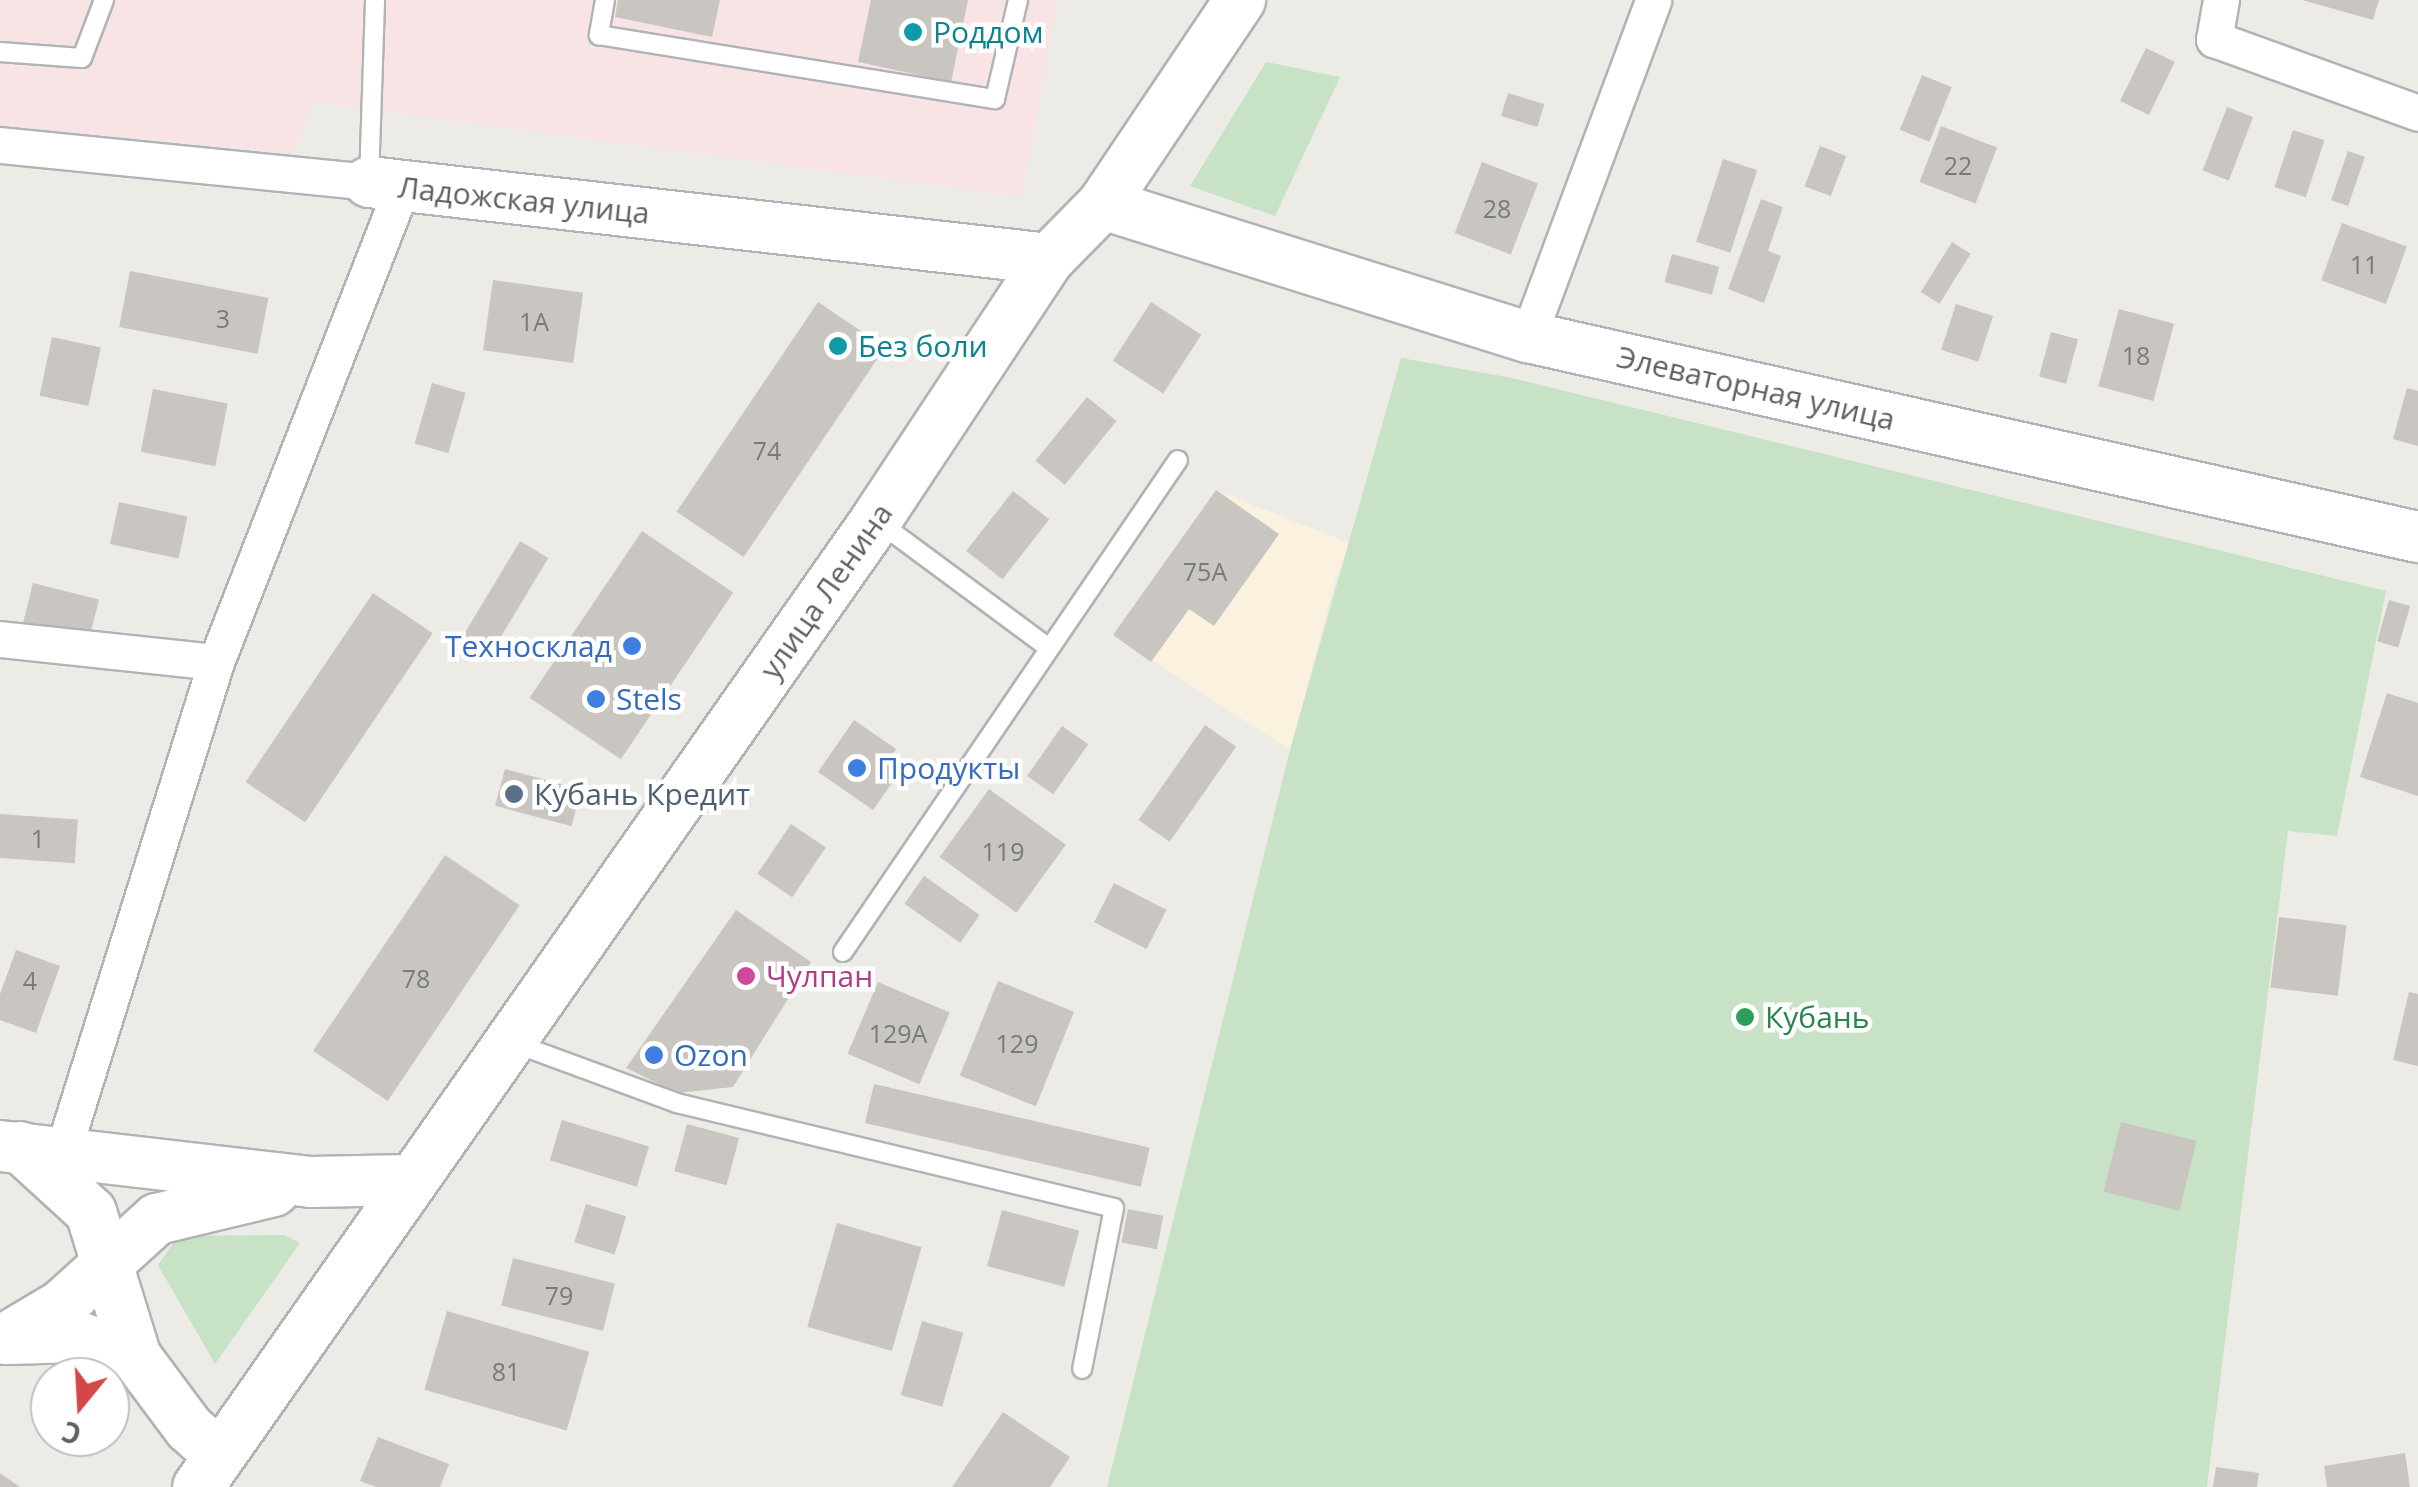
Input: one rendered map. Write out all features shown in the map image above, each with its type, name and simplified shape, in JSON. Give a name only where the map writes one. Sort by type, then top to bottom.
[{"type":"street","name":"улица Ленина","points":[[208,1471],[408,1180],[514,1042],[876,520],[1048,258],[1103,204],[1240,0]]},
{"type":"street","points":[[1528,337],[1653,0]]},
{"type":"street","points":[[2221,0],[2214,39],[2418,113]]},
{"type":"street","name":"Ладожская улица","points":[[0,145],[1048,258]]},
{"type":"street","points":[[27,1149],[216,662],[386,185]]},
{"type":"street","name":"Элеваторная улица","points":[[1103,204],[1528,337],[2418,537]]},
{"type":"street","points":[[0,639],[216,662]]},
{"type":"street","points":[[27,1149],[310,1182],[408,1180]]},
{"type":"street","points":[[27,1149],[91,1212],[136,1357],[189,1428],[208,1471]]},
{"type":"street","points":[[2,1340],[62,1304],[158,1219],[310,1182]]},
{"type":"street","points":[[2,1340],[79,1337],[136,1357]]},
{"type":"lane","points":[[0,52],[82,58],[104,0]]},
{"type":"lane","points":[[375,0],[386,185]]},
{"type":"lane","points":[[605,0],[599,35],[995,99],[1018,0]]},
{"type":"lane","points":[[843,952],[1178,460]]},
{"type":"lane","points":[[876,520],[1049,648]]},
{"type":"lane","points":[[514,1042],[677,1102],[1114,1208],[1082,1369]]},
{"type":"shaded area","points":[[0,0],[1057,0],[1022,197],[313,102],[293,153],[0,125]]},
{"type":"shaded area","points":[[1216,490],[1351,544],[1336,578],[1290,750],[1113,635]]},
{"type":"green space","points":[[1266,62],[1340,77],[1275,216],[1190,186]]},
{"type":"green space","name":"Кубань","points":[[1401,358],[1512,378],[2386,591],[2337,836],[2288,831],[2207,1487],[1107,1487],[1290,750]]},
{"type":"green space","points":[[284,1235],[300,1243],[215,1364],[158,1265],[178,1236]]},
{"type":"building","points":[[618,0],[720,0],[712,37],[615,17]]},
{"type":"building","name":"Роддом","points":[[871,0],[968,0],[951,82],[858,62]]},
{"type":"building","points":[[2302,0],[2379,0],[2373,20]]},
{"type":"building","points":[[2146,48],[2175,62],[2149,115],[2120,101]]},
{"type":"building","points":[[1922,75],[1952,87],[1930,142],[1900,130]]},
{"type":"building","points":[[1508,93],[1544,104],[1537,127],[1501,116]]},
{"type":"building","points":[[2227,107],[2253,117],[2229,181],[2203,170]]},
{"type":"building","points":[[1941,126],[1997,148],[1976,204],[1919,182]]},
{"type":"building","points":[[2293,130],[2324,140],[2306,197],[2274,187]]},
{"type":"building","points":[[1820,146],[1846,156],[1831,196],[1805,186]]},
{"type":"building","points":[[2348,151],[2365,157],[2348,206],[2331,200]]},
{"type":"building","points":[[1723,159],[1757,170],[1730,253],[1696,242]]},
{"type":"building","points":[[1482,162],[1538,184],[1511,254],[1455,233]]},
{"type":"building","points":[[1761,199],[1783,207],[1768,251],[1781,256],[1764,303],[1728,289]]},
{"type":"building","points":[[2342,223],[2407,247],[2386,304],[2321,280]]},
{"type":"building","points":[[1952,242],[1971,254],[1939,304],[1921,292]]},
{"type":"building","points":[[1672,254],[1719,267],[1712,295],[1664,282]]},
{"type":"building","points":[[130,271],[268,298],[258,354],[119,327]]},
{"type":"building","points":[[493,280],[583,293],[573,363],[483,350]]},
{"type":"building","points":[[818,302],[885,347],[744,557],[677,512]]},
{"type":"building","points":[[1151,302],[1201,335],[1163,393],[1113,361]]},
{"type":"building","points":[[1956,304],[1993,316],[1978,362],[1941,350]]},
{"type":"building","points":[[2119,309],[2174,324],[2153,401],[2098,386]]},
{"type":"building","points":[[2051,332],[2078,339],[2066,384],[2039,376]]},
{"type":"building","points":[[52,337],[101,347],[88,406],[40,396]]},
{"type":"building","points":[[432,383],[466,393],[448,453],[415,444]]},
{"type":"building","points":[[2407,388],[2418,391],[2418,446],[2393,439]]},
{"type":"building","points":[[153,389],[228,404],[215,466],[141,452]]},
{"type":"building","points":[[1087,397],[1117,421],[1065,485],[1035,461]]},
{"type":"building","points":[[1216,490],[1279,534],[1214,626],[1189,609],[1151,662],[1113,635]]},
{"type":"building","points":[[1013,491],[1049,519],[1002,579],[966,551]]},
{"type":"building","points":[[119,502],[187,517],[179,559],[110,544]]},
{"type":"building","name":"Техносклад","points":[[642,531],[733,593],[621,759],[530,698]]},
{"type":"building","points":[[520,541],[548,558],[488,658],[460,641]]},
{"type":"building","points":[[33,583],[99,599],[88,643],[22,627]]},
{"type":"building","points":[[373,593],[433,633],[305,822],[246,782]]},
{"type":"building","points":[[2389,600],[2410,606],[2398,647],[2377,641]]},
{"type":"building","points":[[2387,693],[2418,703],[2418,796],[2360,777]]},
{"type":"building","name":"Продукты","points":[[854,720],[896,749],[886,764],[899,773],[873,810],[818,772]]},
{"type":"building","points":[[1205,725],[1236,747],[1170,842],[1138,820]]},
{"type":"building","points":[[1062,726],[1088,744],[1053,794],[1027,776]]},
{"type":"building","points":[[505,769],[581,789],[571,826],[495,806]]},
{"type":"building","points":[[989,789],[1066,845],[1016,913],[940,857]]},
{"type":"building","points":[[0,814],[78,819],[75,863],[0,858]]},
{"type":"building","points":[[791,824],[826,847],[792,897],[757,874]]},
{"type":"building","points":[[445,855],[520,905],[388,1101],[313,1051]]},
{"type":"building","points":[[924,876],[980,915],[960,943],[904,904]]},
{"type":"building","points":[[1114,883],[1167,910],[1147,949],[1094,922]]},
{"type":"building","points":[[736,910],[811,962],[733,1087],[677,1093],[626,1068]]},
{"type":"building","points":[[2279,917],[2346,925],[2338,996],[2270,987]]},
{"type":"building","points":[[16,950],[60,966],[36,1033],[0,1020],[0,994]]},
{"type":"building","points":[[998,981],[1074,1012],[1036,1106],[960,1076]]},
{"type":"building","points":[[878,982],[950,1012],[919,1084],[848,1054]]},
{"type":"building","points":[[2409,992],[2418,994],[2418,1066],[2393,1060]]},
{"type":"building","points":[[874,1084],[1150,1148],[1141,1187],[865,1123]]},
{"type":"building","points":[[562,1120],[649,1147],[637,1187],[550,1160]]},
{"type":"building","points":[[2121,1122],[2197,1141],[2179,1211],[2104,1192]]},
{"type":"building","points":[[687,1124],[739,1138],[726,1185],[674,1171]]},
{"type":"building","points":[[586,1204],[626,1216],[614,1255],[574,1242]]},
{"type":"building","points":[[1128,1209],[1163,1216],[1157,1249],[1122,1242]]},
{"type":"building","points":[[1002,1210],[1079,1231],[1064,1287],[987,1266]]},
{"type":"building","points":[[837,1223],[922,1247],[892,1351],[807,1327]]},
{"type":"building","points":[[513,1258],[615,1283],[603,1331],[501,1306]]},
{"type":"building","points":[[447,1311],[589,1352],[567,1431],[424,1390]]},
{"type":"building","points":[[922,1321],[963,1333],[942,1407],[901,1395]]},
{"type":"building","points":[[1003,1412],[1070,1457],[1050,1487],[952,1487]]},
{"type":"building","points":[[378,1437],[449,1464],[440,1487],[376,1487],[360,1481]]},
{"type":"building","points":[[2405,1453],[2410,1487],[2327,1487],[2324,1466]]},
{"type":"building","points":[[2216,1467],[2259,1473],[2257,1487],[2213,1487]]},
{"type":"building","points":[[0,1473],[20,1487],[0,1487]]},
{"type":"place","name":"Роддом","points":[[913,32]]},
{"type":"place","name":"Без боли","points":[[838,346]]},
{"type":"place","name":"Техносклад","points":[[632,646]]},
{"type":"place","name":"Stels","points":[[596,699]]},
{"type":"place","name":"Продукты","points":[[857,768]]},
{"type":"place","name":"Кубань Кредит","points":[[514,794]]},
{"type":"place","name":"Чулпан","points":[[746,976]]},
{"type":"place","name":"Кубань","points":[[1745,1017]]},
{"type":"place","name":"Ozon","points":[[654,1055]]}]
